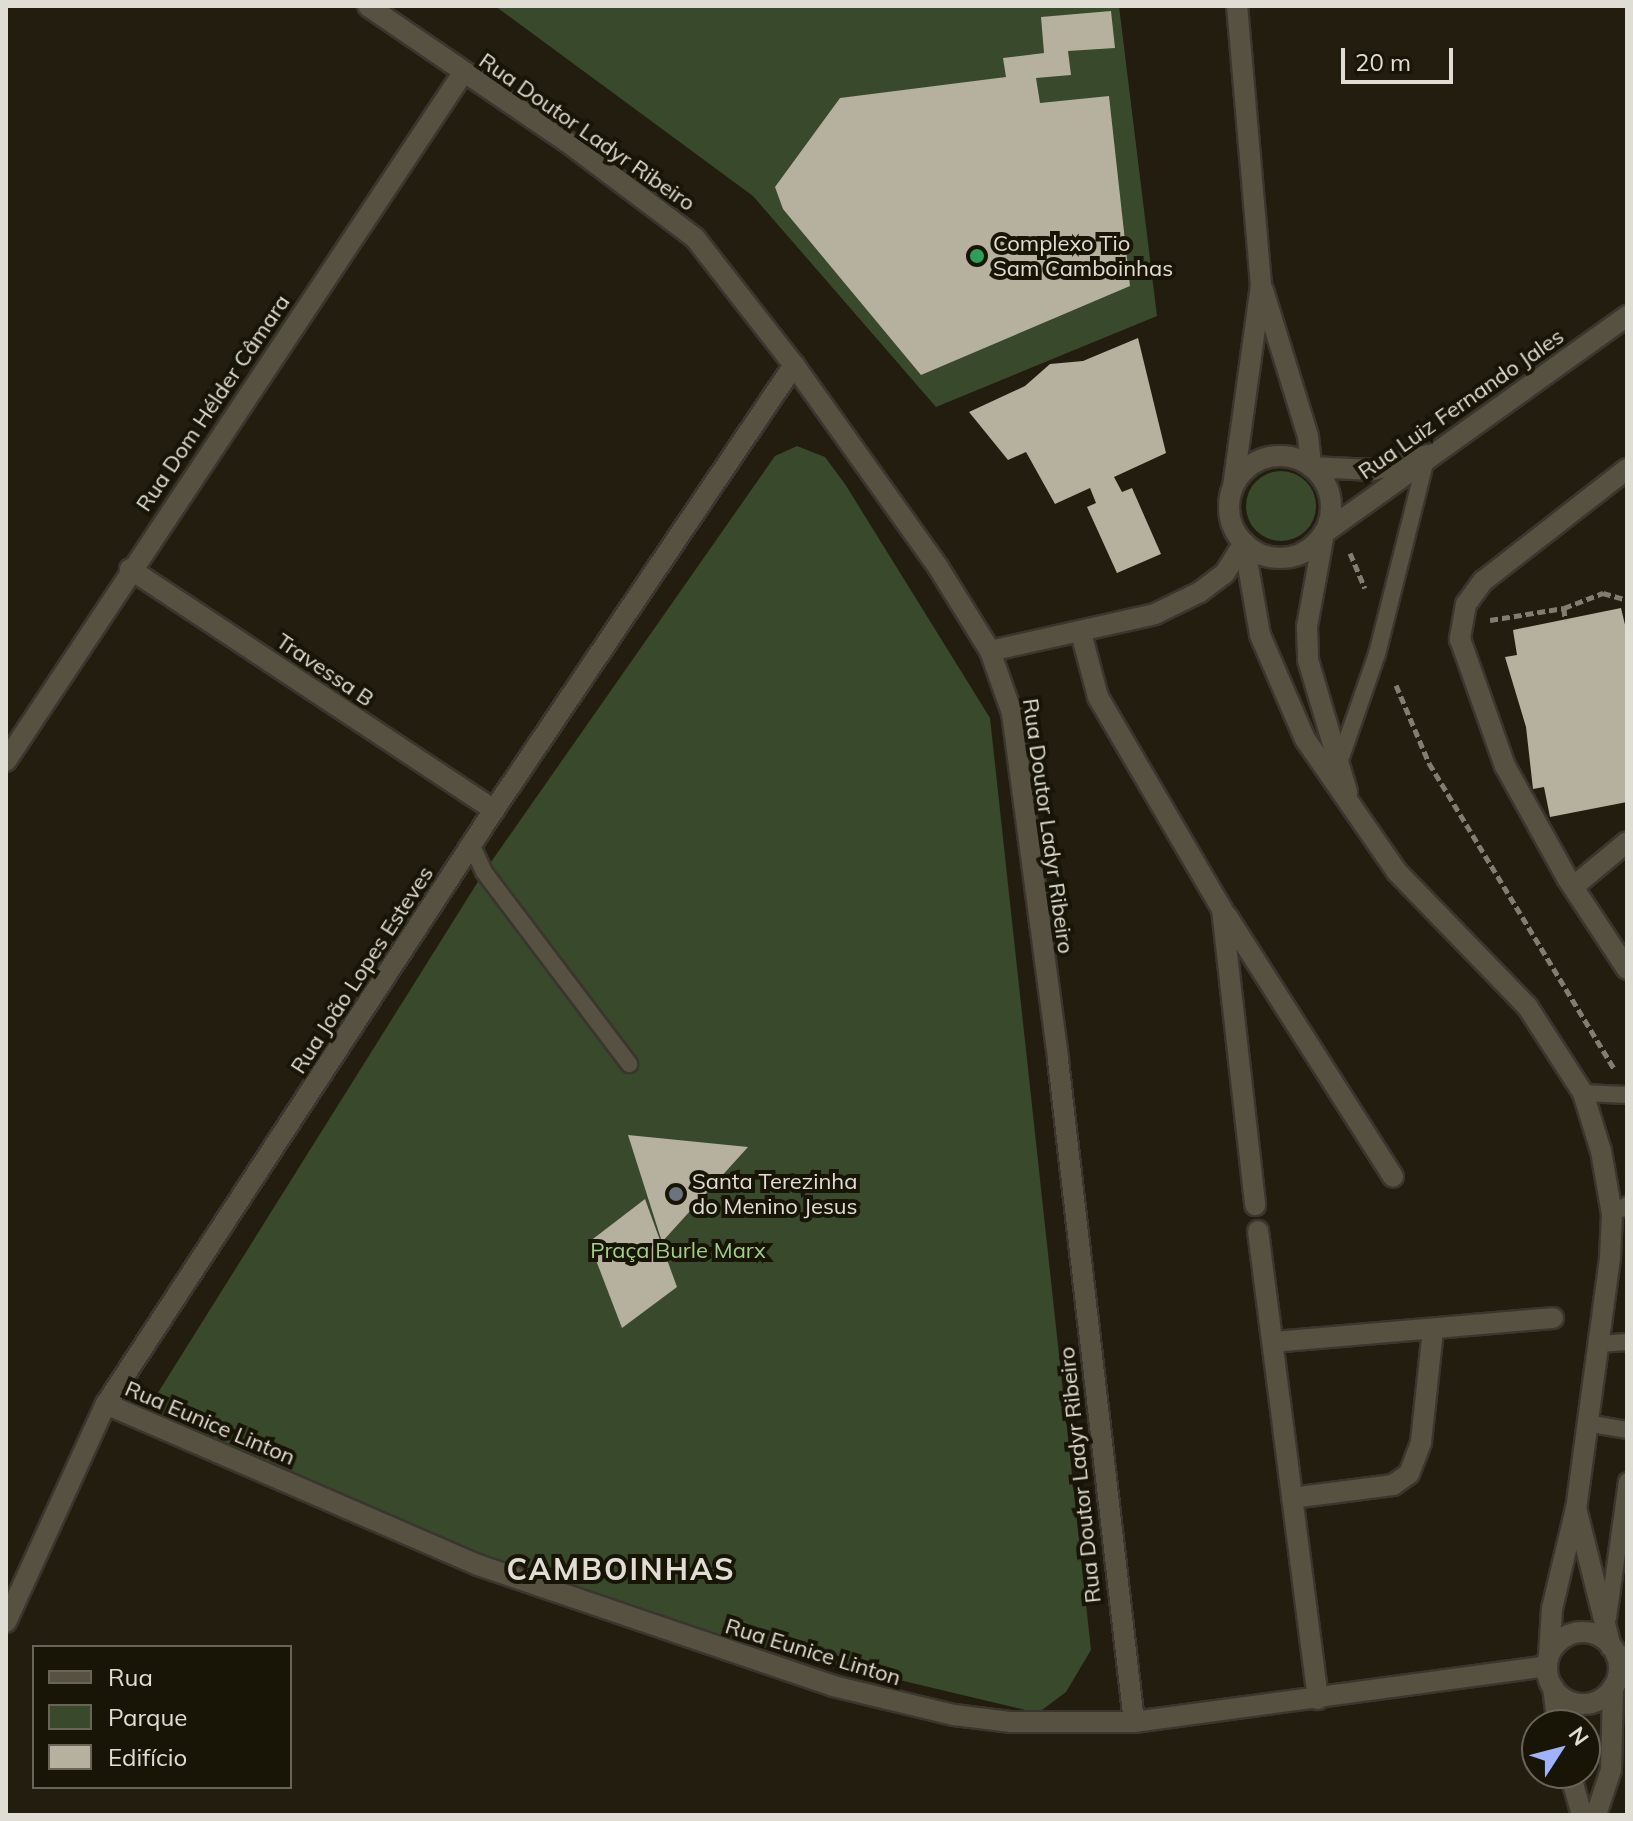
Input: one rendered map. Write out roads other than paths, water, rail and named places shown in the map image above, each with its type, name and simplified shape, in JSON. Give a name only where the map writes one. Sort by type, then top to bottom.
[{"type":"street","name":"Rua Doutor Ladyr Ribeiro","points":[[368,6],[566,141],[695,238],[794,365],[938,567],[990,651],[1012,713],[1058,1060],[1134,1722]]},
{"type":"street","points":[[1237,6],[1261,285],[1308,436],[1311,467]]},
{"type":"street","name":"Rua Dom Hélder Câmara","points":[[6,761],[130,569],[463,73]]},
{"type":"street","points":[[1261,285],[1230,517],[1244,543],[1260,635],[1280,690],[1352,808],[1397,872],[1527,1006],[1583,1093],[1620,1210],[1576,1508],[1552,1609],[1548,1660],[1556,1709]]},
{"type":"street","name":"Rua Luiz Fernando Jales","points":[[1324,533],[1427,455],[1627,316]]},
{"type":"street","name":"Rua João Lopes Esteves","points":[[6,1622],[106,1404],[494,810],[794,365]]},
{"type":"street","points":[[1311,467],[1373,470],[1427,455]]},
{"type":"street","points":[[1233,487],[1241,474],[1267,458],[1298,459],[1311,467],[1325,483],[1331,503],[1307,627],[1308,660],[1352,808]]},
{"type":"street","points":[[1627,469],[1509,557],[1466,604],[1460,639],[1468,670],[1505,766],[1573,887],[1627,969]]},
{"type":"street","points":[[1244,543],[1256,553],[1287,558],[1301,554],[1324,533]]},
{"type":"street","points":[[990,651],[1155,614],[1200,592],[1225,573],[1244,543]]},
{"type":"street","name":"Travessa B","points":[[130,569],[494,810]]},
{"type":"street","points":[[1081,633],[1098,697],[1222,909],[1393,1177]]},
{"type":"street","points":[[1573,887],[1627,842]]},
{"type":"street","points":[[1222,909],[1255,1205]]},
{"type":"street","points":[[1258,1231],[1318,1699]]},
{"type":"street","points":[[1273,1342],[1553,1318]]},
{"type":"street","points":[[1292,1498],[1393,1485],[1409,1474],[1421,1442],[1433,1330]]},
{"type":"street","name":"Rua Eunice Linton","points":[[106,1404],[478,1565],[833,1686],[954,1715],[1010,1722],[1134,1722],[1318,1699],[1548,1660]]},
{"type":"street","points":[[1576,1508],[1618,1653],[1613,1687],[1611,1770],[1596,1815]]},
{"type":"street","points":[[1548,1660],[1573,1633],[1597,1635],[1618,1653]]},
{"type":"street","points":[[1553,1687],[1582,1704],[1605,1697],[1613,1687]]},
{"type":"street","points":[[1575,1789],[1582,1815]]},
{"type":"lane","points":[[1339,763],[1382,626],[1427,455]]},
{"type":"lane","points":[[472,846],[484,872],[629,1064]]},
{"type":"lane","points":[[1583,1093],[1624,1088]]},
{"type":"lane","points":[[1599,1344],[1627,1342]]},
{"type":"lane","points":[[1587,1423],[1627,1430]]},
{"type":"lane","points":[[1608,1618],[1627,1481]]},
{"type":"place","name":"Complexo Tio Sam Camboinhas","points":[[977,256]]},
{"type":"place","name":"Santa Terezinha do Menino Jesus","points":[[676,1194]]},
{"type":"district","name":"CAMBOINHAS","points":[[621,1569]]},
{"type":"park label","name":"Praça Burle Marx","points":[[678,1251]]}]
